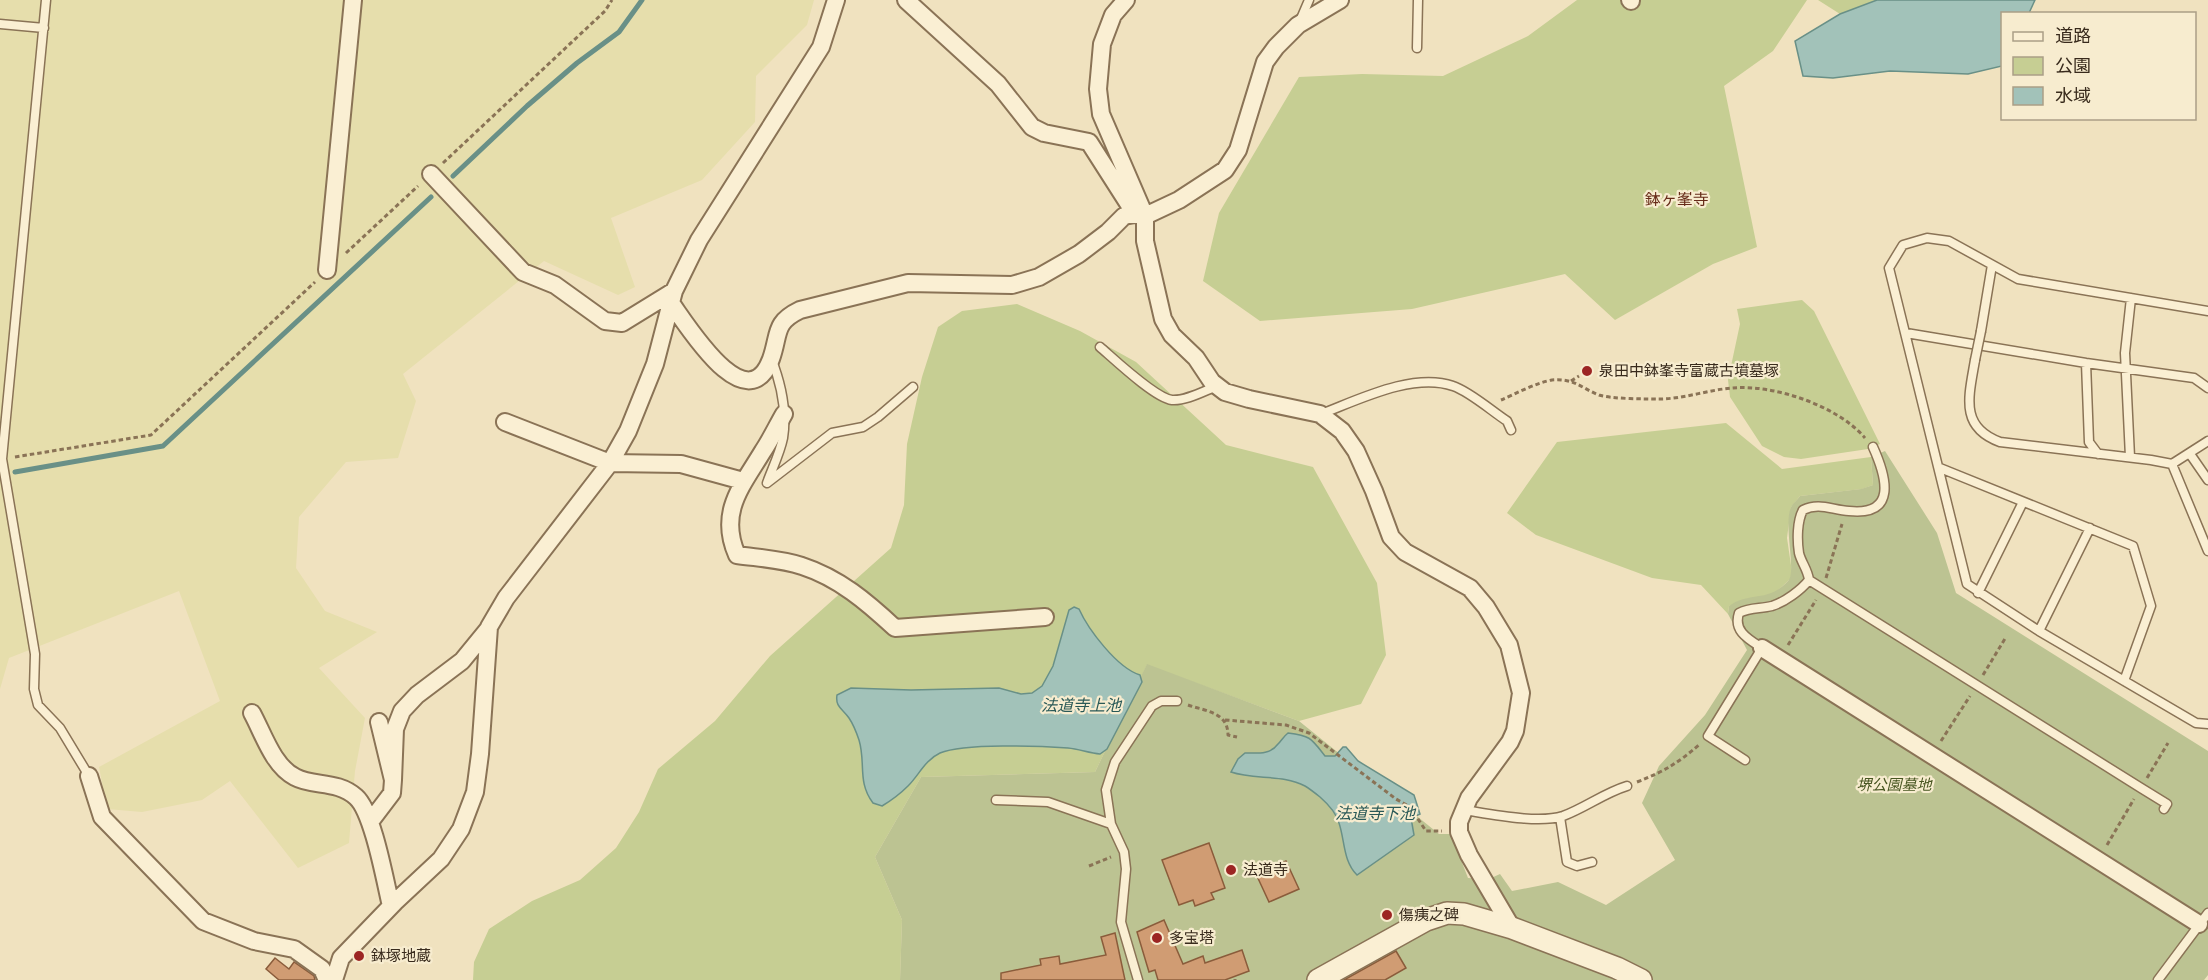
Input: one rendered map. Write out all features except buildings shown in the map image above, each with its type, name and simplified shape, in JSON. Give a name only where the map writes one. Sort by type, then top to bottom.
[{"type":"street","points":[[327,270],[353,0]]},
{"type":"street","points":[[906,0],[998,84],[1032,127],[1044,133],[1089,142],[1140,215]]},
{"type":"street","points":[[1126,0],[1113,15],[1102,44],[1098,89],[1101,114],[1140,215],[1163,319],[1172,335],[1196,358],[1212,382],[1225,392],[1320,414],[1342,431],[1356,451],[1391,537],[1405,552],[1470,588],[1486,608],[1509,645],[1521,693],[1515,731],[1510,742],[1469,798],[1459,822],[1460,836],[1469,855],[1512,928]]},
{"type":"street","points":[[673,297],[715,362],[730,375],[744,379],[756,378],[765,371],[779,328],[786,317],[800,310],[908,283],[1012,285],[1039,277],[1079,254],[1108,232],[1124,216],[1140,215],[1179,200],[1224,170],[1238,150],[1266,62],[1276,47],[1298,25],[1340,0]]},
{"type":"street","points":[[370,822],[392,793],[395,729],[402,711],[417,695],[462,661],[489,627],[506,598],[610,463],[628,431],[654,364],[673,297],[699,240],[821,47],[839,2]]},
{"type":"street","points":[[430,174],[523,272],[555,285],[605,321],[622,323],[673,297]]},
{"type":"street","points":[[784,414],[734,500],[729,523],[731,543],[737,555],[800,565],[830,577],[864,600],[895,628],[1045,617]]},
{"type":"street","points":[[505,422],[610,463],[681,464],[743,481]]},
{"type":"street","points":[[334,980],[340,958],[391,906],[441,860],[461,829],[475,792],[489,627]]},
{"type":"street","points":[[1762,648],[2098,859],[2204,918]]},
{"type":"street","points":[[252,713],[278,762],[295,778],[341,788],[357,798],[370,822],[391,906]]},
{"type":"street","points":[[379,722],[393,780]]},
{"type":"street","points":[[89,776],[102,817],[203,921],[254,941],[294,949],[322,969],[327,980]]},
{"type":"street","points":[[1318,980],[1426,920],[1447,913],[1464,914],[1512,928],[1617,968],[1641,980]]},
{"type":"lane","points":[[46,0],[2,459],[34,654],[34,689],[38,705],[60,728],[89,776]]},
{"type":"lane","points":[[1298,25],[1309,0]]},
{"type":"lane","points":[[1417,48],[1418,0]]},
{"type":"lane","points":[[0,24],[44,28]]},
{"type":"lane","points":[[2208,311],[2018,279],[1949,241],[1927,238],[1903,245],[1889,268],[1967,584],[2038,631],[2196,723],[2208,724]]},
{"type":"lane","points":[[1992,265],[1969,399],[1970,415],[1976,427],[1987,438],[2000,442],[2172,464],[2208,441]]},
{"type":"lane","points":[[2130,457],[2126,369],[2131,298]]},
{"type":"lane","points":[[1906,333],[2086,363],[2194,378],[2208,388]]},
{"type":"lane","points":[[1100,347],[1164,397],[1173,400],[1217,386]]},
{"type":"lane","points":[[771,358],[779,378],[784,414],[783,438],[767,483],[832,433],[863,427],[914,387]]},
{"type":"lane","points":[[2086,363],[2089,442],[2098,454]]},
{"type":"lane","points":[[1320,414],[1399,385],[1430,383],[1454,386],[1507,421],[1511,430]]},
{"type":"lane","points":[[1873,447],[1881,464],[1885,489],[1883,501],[1879,507],[1861,512],[1818,505],[1803,510],[1799,516],[1799,553],[1809,580],[2167,804],[2164,809]]},
{"type":"lane","points":[[2190,454],[2208,480]]},
{"type":"lane","points":[[2172,464],[2208,551]]},
{"type":"lane","points":[[1940,468],[2133,546],[2151,606],[2124,681]]},
{"type":"lane","points":[[1978,593],[2023,502]]},
{"type":"lane","points":[[2038,631],[2090,528]]},
{"type":"lane","points":[[1745,760],[1708,736],[1762,648],[1741,634],[1736,621],[1738,613],[1747,608],[1772,606],[1779,603],[1804,587],[1809,580]]},
{"type":"lane","points":[[1138,980],[1120,922],[1126,869],[1124,852],[1111,824],[1106,790],[1115,762],[1152,706],[1161,701],[1177,701]]},
{"type":"lane","points":[[1464,810],[1521,818],[1560,817],[1611,791],[1627,786]]},
{"type":"lane","points":[[996,800],[1048,802],[1111,824]]},
{"type":"lane","points":[[1560,817],[1567,862],[1577,866],[1592,862]]},
{"type":"lane","points":[[2158,980],[2204,918]]},
{"type":"path","points":[[1571,381],[1579,376]]},
{"type":"path","points":[[1485,406],[1550,380],[1571,381],[1601,396],[1661,399],[1729,388],[1773,390],[1836,414],[1859,430],[1873,447]]},
{"type":"path","points":[[1177,701],[1215,712],[1225,720],[1228,735],[1237,737]]},
{"type":"path","points":[[1225,720],[1286,725],[1309,733],[1396,799],[1410,807],[1426,831]]},
{"type":"path","points":[[1627,786],[1661,773],[1678,763],[1708,736]]},
{"type":"path","points":[[2098,859],[2168,743]]},
{"type":"path","points":[[1089,866],[1124,852]]},
{"type":"shaded area","points":[[0,0],[814,0],[807,25],[756,76],[755,122],[702,180],[611,218],[635,287],[618,295],[544,261],[403,374],[416,401],[398,458],[346,462],[299,517],[296,568],[325,611],[377,632],[319,668],[365,718],[355,771],[349,843],[298,868],[230,781],[202,800],[142,812],[107,809],[99,767],[220,701],[179,591],[9,658],[0,689]]},
{"type":"green space","points":[[1577,0],[1807,0],[1773,51],[1724,86],[1757,247],[1713,264],[1615,320],[1565,274],[1412,309],[1260,321],[1203,281],[1219,213],[1299,77],[1362,74],[1443,76],[1528,36]]},
{"type":"green space","points":[[1818,0],[1877,0],[1840,14]]},
{"type":"green space","points":[[1802,300],[1814,311],[1880,444],[1868,449],[1801,459],[1784,457],[1762,446],[1730,397],[1728,380],[1740,324],[1737,309]]},
{"type":"green space","points":[[1017,304],[1080,331],[1136,362],[1226,445],[1313,467],[1377,583],[1386,655],[1361,704],[1299,721],[1147,665],[1095,772],[921,777],[875,857],[902,920],[900,980],[473,980],[474,962],[489,929],[532,901],[580,880],[616,848],[639,812],[658,769],[715,721],[770,656],[891,548],[904,505],[907,444],[922,377],[938,327],[962,311]]},
{"type":"green space","points":[[1726,423],[1782,469],[1871,457],[1873,485],[1862,489],[1800,496],[1791,507],[1787,538],[1792,572],[1790,579],[1775,593],[1729,606],[1728,614],[1701,585],[1652,578],[1536,535],[1507,513],[1557,442]]},
{"type":"green space","name":"堺公園墓地","points":[[1885,451],[1937,533],[1956,593],[2208,751],[2208,975],[2204,980],[900,980],[902,920],[875,857],[921,777],[1095,772],[1147,664],[1299,721],[1439,834],[1451,834],[1468,878],[1489,879],[1500,874],[1512,891],[1558,882],[1606,905],[1675,860],[1642,803],[1659,766],[1705,715],[1747,650],[1728,614],[1729,606],[1744,599],[1766,595],[1781,588],[1788,581],[1791,568],[1789,515],[1791,507],[1800,496],[1861,489],[1873,485],[1871,457]]},
{"type":"water","points":[[1877,0],[2035,0],[2029,12],[2001,12],[2001,66],[1968,74],[1890,71],[1833,78],[1803,76],[1795,41],[1840,14]]},
{"type":"water","name":"法道寺上池","points":[[1074,607],[1079,609],[1104,647],[1122,665],[1140,675],[1142,682],[1107,749],[1100,754],[1040,747],[984,746],[951,750],[940,753],[930,760],[908,786],[882,806],[873,803],[863,780],[859,740],[850,720],[838,705],[837,695],[851,688],[911,690],[999,688],[1021,694],[1032,693],[1042,686],[1053,666],[1069,610]]},
{"type":"water","name":"法道寺下池","points":[[1288,733],[1310,739],[1325,756],[1335,756],[1343,747],[1346,747],[1358,761],[1414,795],[1420,814],[1411,818],[1414,835],[1357,875],[1349,864],[1336,815],[1320,797],[1296,782],[1231,772],[1238,759],[1245,753],[1263,753],[1271,750]]},
{"type":"waterway","points":[[453,176],[527,106],[577,63],[619,32],[642,0]]},
{"type":"waterway","points":[[15,472],[163,446],[431,197]]},
{"type":"place","name":"泉田中鉢峯寺富蔵古墳墓塚","points":[[1587,371]]},
{"type":"place","name":"法道寺","points":[[1231,870]]},
{"type":"place","name":"傷痍之碑","points":[[1387,915]]},
{"type":"place","name":"多宝塔","points":[[1157,938]]},
{"type":"place","name":"鉢塚地蔵","points":[[359,956]]},
{"type":"district","name":"鉢ヶ峯寺","points":[[1677,199]]}]
